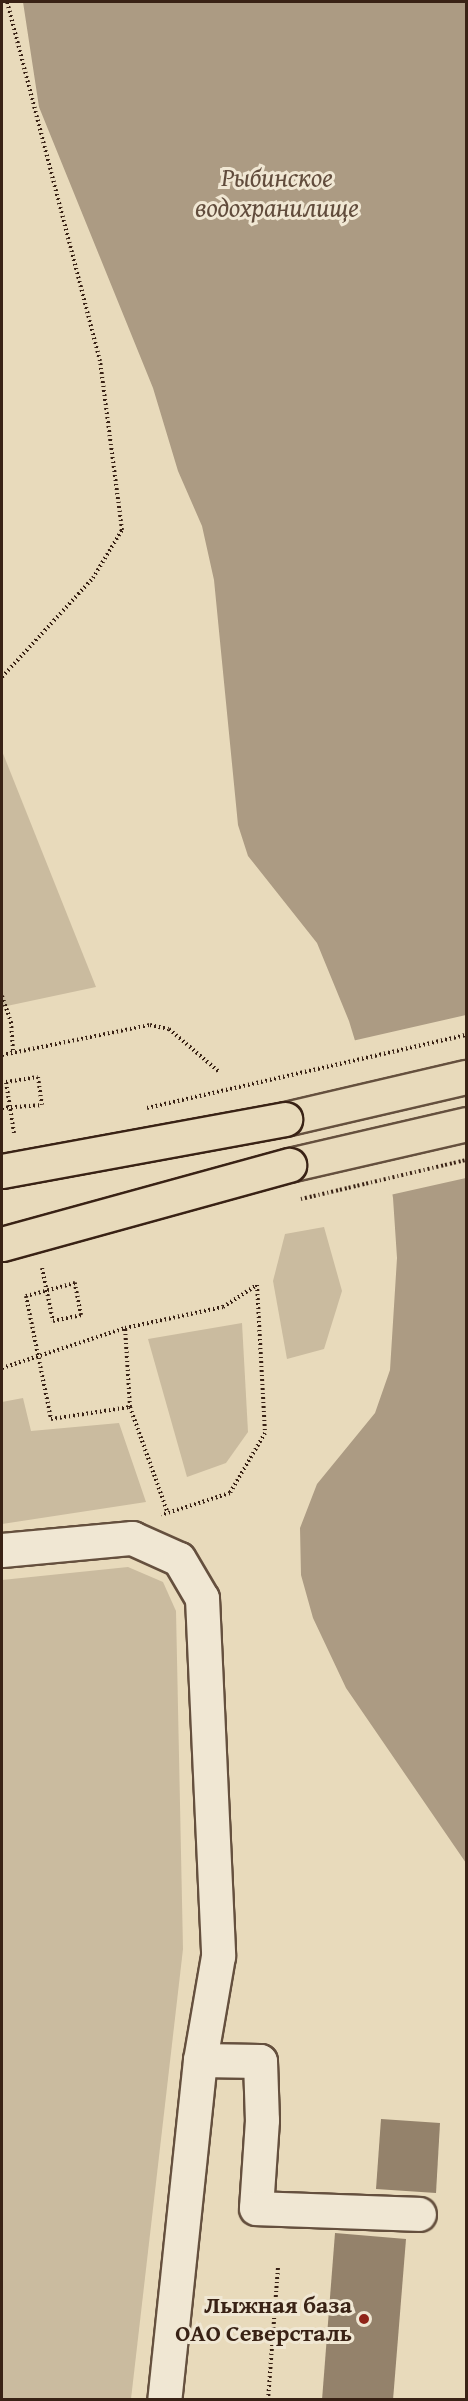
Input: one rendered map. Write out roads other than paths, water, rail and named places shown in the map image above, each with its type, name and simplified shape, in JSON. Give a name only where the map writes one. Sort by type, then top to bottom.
[{"type":"main road","points":[[2,1171],[285,1119],[466,1077]]},
{"type":"main road","points":[[2,1244],[289,1165],[466,1124]]},
{"type":"street","points":[[2,1550],[132,1538],[179,1559],[202,1598],[218,1956],[200,2060],[164,2400]]},
{"type":"street","points":[[200,2060],[260,2061],[262,2120],[256,2208],[419,2214]]},
{"type":"water","name":"Рыбинское водохранилище","points":[[23,2],[466,2],[466,1863],[346,1688],[313,1618],[301,1575],[300,1528],[317,1484],[375,1413],[390,1370],[397,1258],[393,1198],[381,1126],[349,1021],[317,943],[248,856],[238,825],[214,580],[202,526],[178,471],[153,388],[39,107]]},
{"type":"place","name":"Лыжная база ОАО Северсталь","points":[[364,2319]]}]
